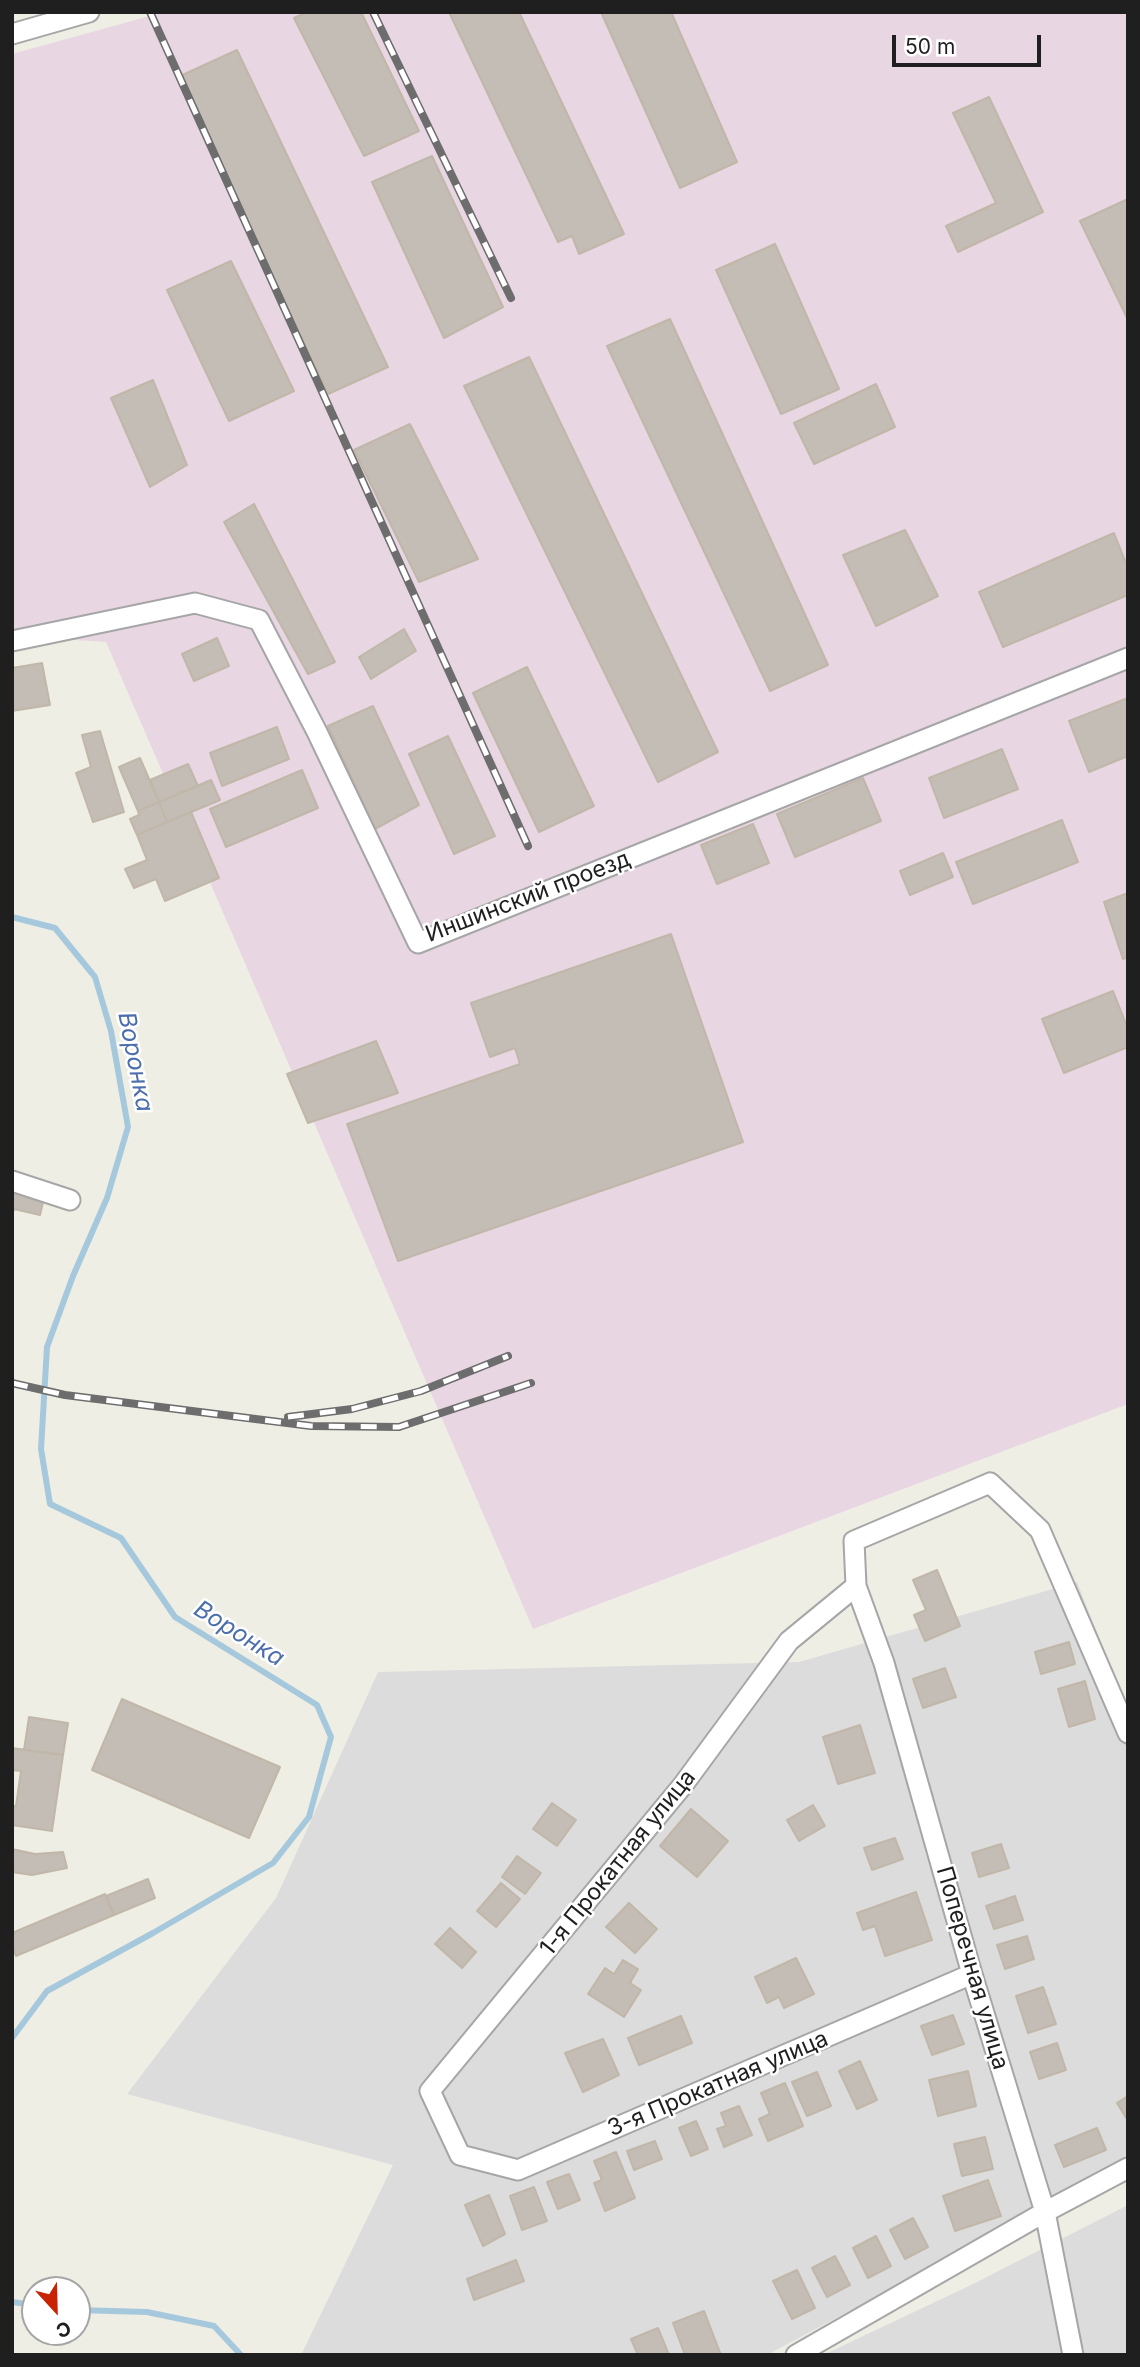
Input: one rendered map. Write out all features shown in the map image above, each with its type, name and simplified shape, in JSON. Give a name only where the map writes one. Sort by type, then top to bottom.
[{"type":"street","points":[[12,34],[89,12]]},
{"type":"street","name":"Иншинский проезд","points":[[12,640],[195,603],[259,620],[317,732],[418,943],[1128,658]]},
{"type":"street","points":[[12,1181],[69,1200]]},
{"type":"street","name":"Поперечная улица","points":[[1073,2355],[1045,2212],[972,1974],[884,1663],[856,1586],[854,1541],[990,1483],[1040,1530],[1128,1733]]},
{"type":"street","name":"1-я Прокатная улица","points":[[460,2155],[430,2091],[683,1784],[789,1641],[856,1586]]},
{"type":"street","name":"3-я Прокатная улица","points":[[460,2155],[519,2170],[972,1974]]},
{"type":"street","points":[[796,2355],[1045,2212],[1128,2168]]},
{"type":"shaded area","points":[[164,12],[1128,12],[1128,1404],[533,1629],[106,642],[12,636],[12,54]]},
{"type":"shaded area","points":[[1077,1582],[1128,1711],[1128,2162],[767,2355],[301,2355],[393,2165],[127,2094],[276,1898],[378,1672],[799,1662]]},
{"type":"shaded area","points":[[1128,2205],[1128,2355],[823,2355],[969,2286]]},
{"type":"building","points":[[307,12],[361,12],[419,131],[364,156],[294,18]]},
{"type":"building","points":[[449,12],[519,12],[624,234],[579,254],[572,236],[558,242]]},
{"type":"building","points":[[601,12],[671,12],[737,162],[680,188]]},
{"type":"building","points":[[237,50],[388,367],[328,394],[178,77]]},
{"type":"building","points":[[989,97],[1043,212],[958,252],[946,226],[996,203],[953,113]]},
{"type":"building","points":[[432,156],[503,307],[444,338],[372,182]]},
{"type":"building","points":[[1128,199],[1128,320],[1080,221]]},
{"type":"building","points":[[775,244],[839,389],[781,414],[716,270]]},
{"type":"building","points":[[231,261],[294,391],[229,421],[167,290]]},
{"type":"building","points":[[670,319],[828,665],[770,691],[607,346]]},
{"type":"building","points":[[529,357],[718,752],[658,782],[464,386]]},
{"type":"building","points":[[153,380],[187,465],[150,487],[111,398]]},
{"type":"building","points":[[876,384],[895,427],[814,464],[794,423]]},
{"type":"building","points":[[410,424],[478,559],[419,582],[354,450]]},
{"type":"building","points":[[254,504],[335,662],[308,674],[224,522]]},
{"type":"building","points":[[905,530],[938,596],[876,626],[843,555]]},
{"type":"building","points":[[1114,533],[1128,568],[1128,595],[1003,647],[979,592]]},
{"type":"building","points":[[404,629],[416,651],[371,679],[359,657]]},
{"type":"building","points":[[217,638],[229,666],[194,681],[182,654]]},
{"type":"building","points":[[42,663],[50,705],[12,711],[12,668]]},
{"type":"building","points":[[527,667],[594,806],[539,832],[473,693]]},
{"type":"building","points":[[1128,698],[1128,756],[1089,772],[1069,721]]},
{"type":"building","points":[[373,706],[419,805],[375,829],[328,726]]},
{"type":"building","points":[[277,727],[289,759],[222,786],[210,753]]},
{"type":"building","points":[[100,731],[124,812],[93,822],[76,773],[91,767],[82,735]]},
{"type":"building","points":[[448,736],[495,836],[454,854],[409,754]]},
{"type":"building","points":[[1002,749],[1018,789],[944,818],[929,778]]},
{"type":"building","points":[[140,758],[159,802],[138,811],[119,767]]},
{"type":"building","points":[[188,764],[198,786],[159,802],[150,780]]},
{"type":"building","points":[[302,770],[318,808],[226,847],[210,809]]},
{"type":"building","points":[[863,778],[881,821],[795,857],[777,814]]},
{"type":"building","points":[[211,780],[220,800],[167,822],[159,802]]},
{"type":"building","points":[[159,802],[167,822],[137,835],[130,819],[139,815],[138,811]]},
{"type":"building","points":[[191,812],[219,878],[165,901],[156,879],[134,888],[125,869],[147,860],[137,835]]},
{"type":"building","points":[[1062,820],[1078,862],[973,904],[956,862]]},
{"type":"building","points":[[753,824],[769,863],[717,884],[701,845]]},
{"type":"building","points":[[943,853],[953,877],[910,895],[900,871]]},
{"type":"building","points":[[1128,893],[1128,957],[1123,959],[1104,902]]},
{"type":"building","points":[[671,934],[743,1142],[398,1261],[347,1124],[520,1064],[515,1048],[490,1057],[471,1003]]},
{"type":"building","points":[[1113,991],[1128,1029],[1128,1047],[1064,1073],[1042,1019]]},
{"type":"building","points":[[376,1041],[398,1093],[308,1123],[287,1074]]},
{"type":"building","points":[[12,1190],[44,1198],[40,1215],[14,1209],[12,1216]]},
{"type":"building","points":[[937,1570],[960,1626],[925,1641],[914,1615],[926,1610],[913,1580]]},
{"type":"building","points":[[1069,1642],[1075,1664],[1041,1674],[1035,1652]]},
{"type":"building","points":[[945,1668],[956,1697],[923,1708],[913,1679]]},
{"type":"building","points":[[1085,1681],[1095,1719],[1069,1727],[1058,1689]]},
{"type":"building","points":[[122,1699],[280,1767],[249,1838],[92,1770]]},
{"type":"building","points":[[29,1717],[68,1723],[63,1755],[24,1750]]},
{"type":"building","points":[[860,1725],[875,1773],[838,1784],[823,1737]]},
{"type":"building","points":[[12,1748],[63,1755],[52,1831],[12,1825],[12,1806],[16,1806],[21,1771],[12,1770]]},
{"type":"building","points":[[552,1803],[576,1820],[557,1846],[533,1829]]},
{"type":"building","points":[[813,1805],[825,1826],[799,1841],[787,1820]]},
{"type":"building","points":[[691,1809],[728,1841],[697,1877],[660,1846]]},
{"type":"building","points":[[895,1838],[903,1859],[872,1870],[864,1848]]},
{"type":"building","points":[[1001,1844],[1009,1868],[979,1877],[972,1853]]},
{"type":"building","points":[[12,1849],[35,1854],[63,1852],[67,1868],[32,1875],[12,1872]]},
{"type":"building","points":[[517,1856],[541,1873],[525,1894],[502,1877]]},
{"type":"building","points":[[148,1879],[155,1898],[114,1915],[106,1896]]},
{"type":"building","points":[[501,1883],[520,1899],[496,1927],[477,1911]]},
{"type":"building","points":[[916,1892],[932,1940],[885,1956],[875,1926],[863,1930],[857,1913]]},
{"type":"building","points":[[105,1894],[114,1915],[16,1956],[12,1946],[12,1933]]},
{"type":"building","points":[[1015,1896],[1023,1920],[994,1929],[986,1906]]},
{"type":"building","points":[[629,1903],[657,1929],[635,1953],[606,1927]]},
{"type":"building","points":[[450,1928],[476,1952],[462,1968],[435,1944]]},
{"type":"building","points":[[1027,1936],[1034,1959],[1005,1969],[997,1945]]},
{"type":"building","points":[[796,1958],[814,1994],[784,2008],[779,1997],[767,2003],[755,1977]]},
{"type":"building","points":[[623,1960],[638,1969],[630,1983],[641,1990],[624,2017],[588,1994],[605,1968],[614,1974]]},
{"type":"building","points":[[1043,1987],[1056,2024],[1028,2033],[1016,1996]]},
{"type":"building","points":[[953,2015],[964,2044],[932,2055],[921,2026]]},
{"type":"building","points":[[681,2016],[692,2043],[639,2065],[628,2038]]},
{"type":"building","points":[[603,2039],[619,2075],[583,2092],[565,2053]]},
{"type":"building","points":[[1057,2043],[1066,2070],[1039,2079],[1030,2052]]},
{"type":"building","points":[[860,2061],[877,2100],[857,2109],[839,2071]]},
{"type":"building","points":[[968,2071],[976,2106],[938,2116],[929,2080]]},
{"type":"building","points":[[817,2072],[831,2106],[807,2116],[792,2082]]},
{"type":"building","points":[[785,2083],[803,2126],[768,2141],[759,2119],[770,2114],[761,2093]]},
{"type":"building","points":[[1128,2096],[1128,2121],[1117,2103]]},
{"type":"building","points":[[739,2106],[752,2135],[724,2147],[717,2129],[726,2126],[721,2113]]},
{"type":"building","points":[[696,2121],[708,2149],[691,2156],[679,2128]]},
{"type":"building","points":[[1097,2128],[1106,2150],[1064,2167],[1055,2145]]},
{"type":"building","points":[[985,2137],[993,2169],[962,2176],[954,2144]]},
{"type":"building","points":[[655,2141],[662,2159],[634,2170],[627,2151]]},
{"type":"building","points":[[616,2152],[635,2198],[605,2211],[594,2183],[602,2180],[594,2161]]},
{"type":"building","points":[[569,2174],[580,2200],[558,2209],[547,2182]]},
{"type":"building","points":[[988,2180],[1001,2216],[955,2231],[943,2196]]},
{"type":"building","points":[[534,2187],[547,2221],[522,2230],[510,2196]]},
{"type":"building","points":[[489,2195],[505,2234],[483,2246],[465,2205]]},
{"type":"building","points":[[913,2218],[928,2247],[905,2259],[890,2230]]},
{"type":"building","points":[[876,2236],[891,2266],[868,2278],[853,2248]]},
{"type":"building","points":[[835,2256],[850,2285],[827,2297],[812,2268]]},
{"type":"building","points":[[516,2260],[524,2281],[474,2300],[467,2279]]},
{"type":"building","points":[[797,2270],[815,2308],[792,2319],[773,2281]]},
{"type":"building","points":[[704,2311],[721,2355],[685,2355],[673,2323]]},
{"type":"building","points":[[658,2328],[669,2355],[638,2355],[631,2339]]},
{"type":"waterway","name":"Воронка","points":[[12,917],[55,928],[95,977],[111,1031],[128,1127],[107,1198],[73,1276],[47,1347],[41,1449],[50,1504],[121,1538],[175,1617],[317,1705],[331,1737],[309,1817],[273,1863],[47,1991],[12,2038]]},
{"type":"waterway","name":"Воронка","points":[[12,2302],[21,2303]]},
{"type":"waterway","name":"Воронка","points":[[91,2310],[147,2312],[214,2326],[241,2355]]},
{"type":"railway","points":[[150,12],[528,846]]},
{"type":"railway","points":[[373,12],[511,298]]},
{"type":"railway","points":[[288,1417],[352,1409],[421,1391],[508,1356]]},
{"type":"railway","points":[[12,1383],[65,1395],[311,1426],[399,1427],[531,1383]]}]
